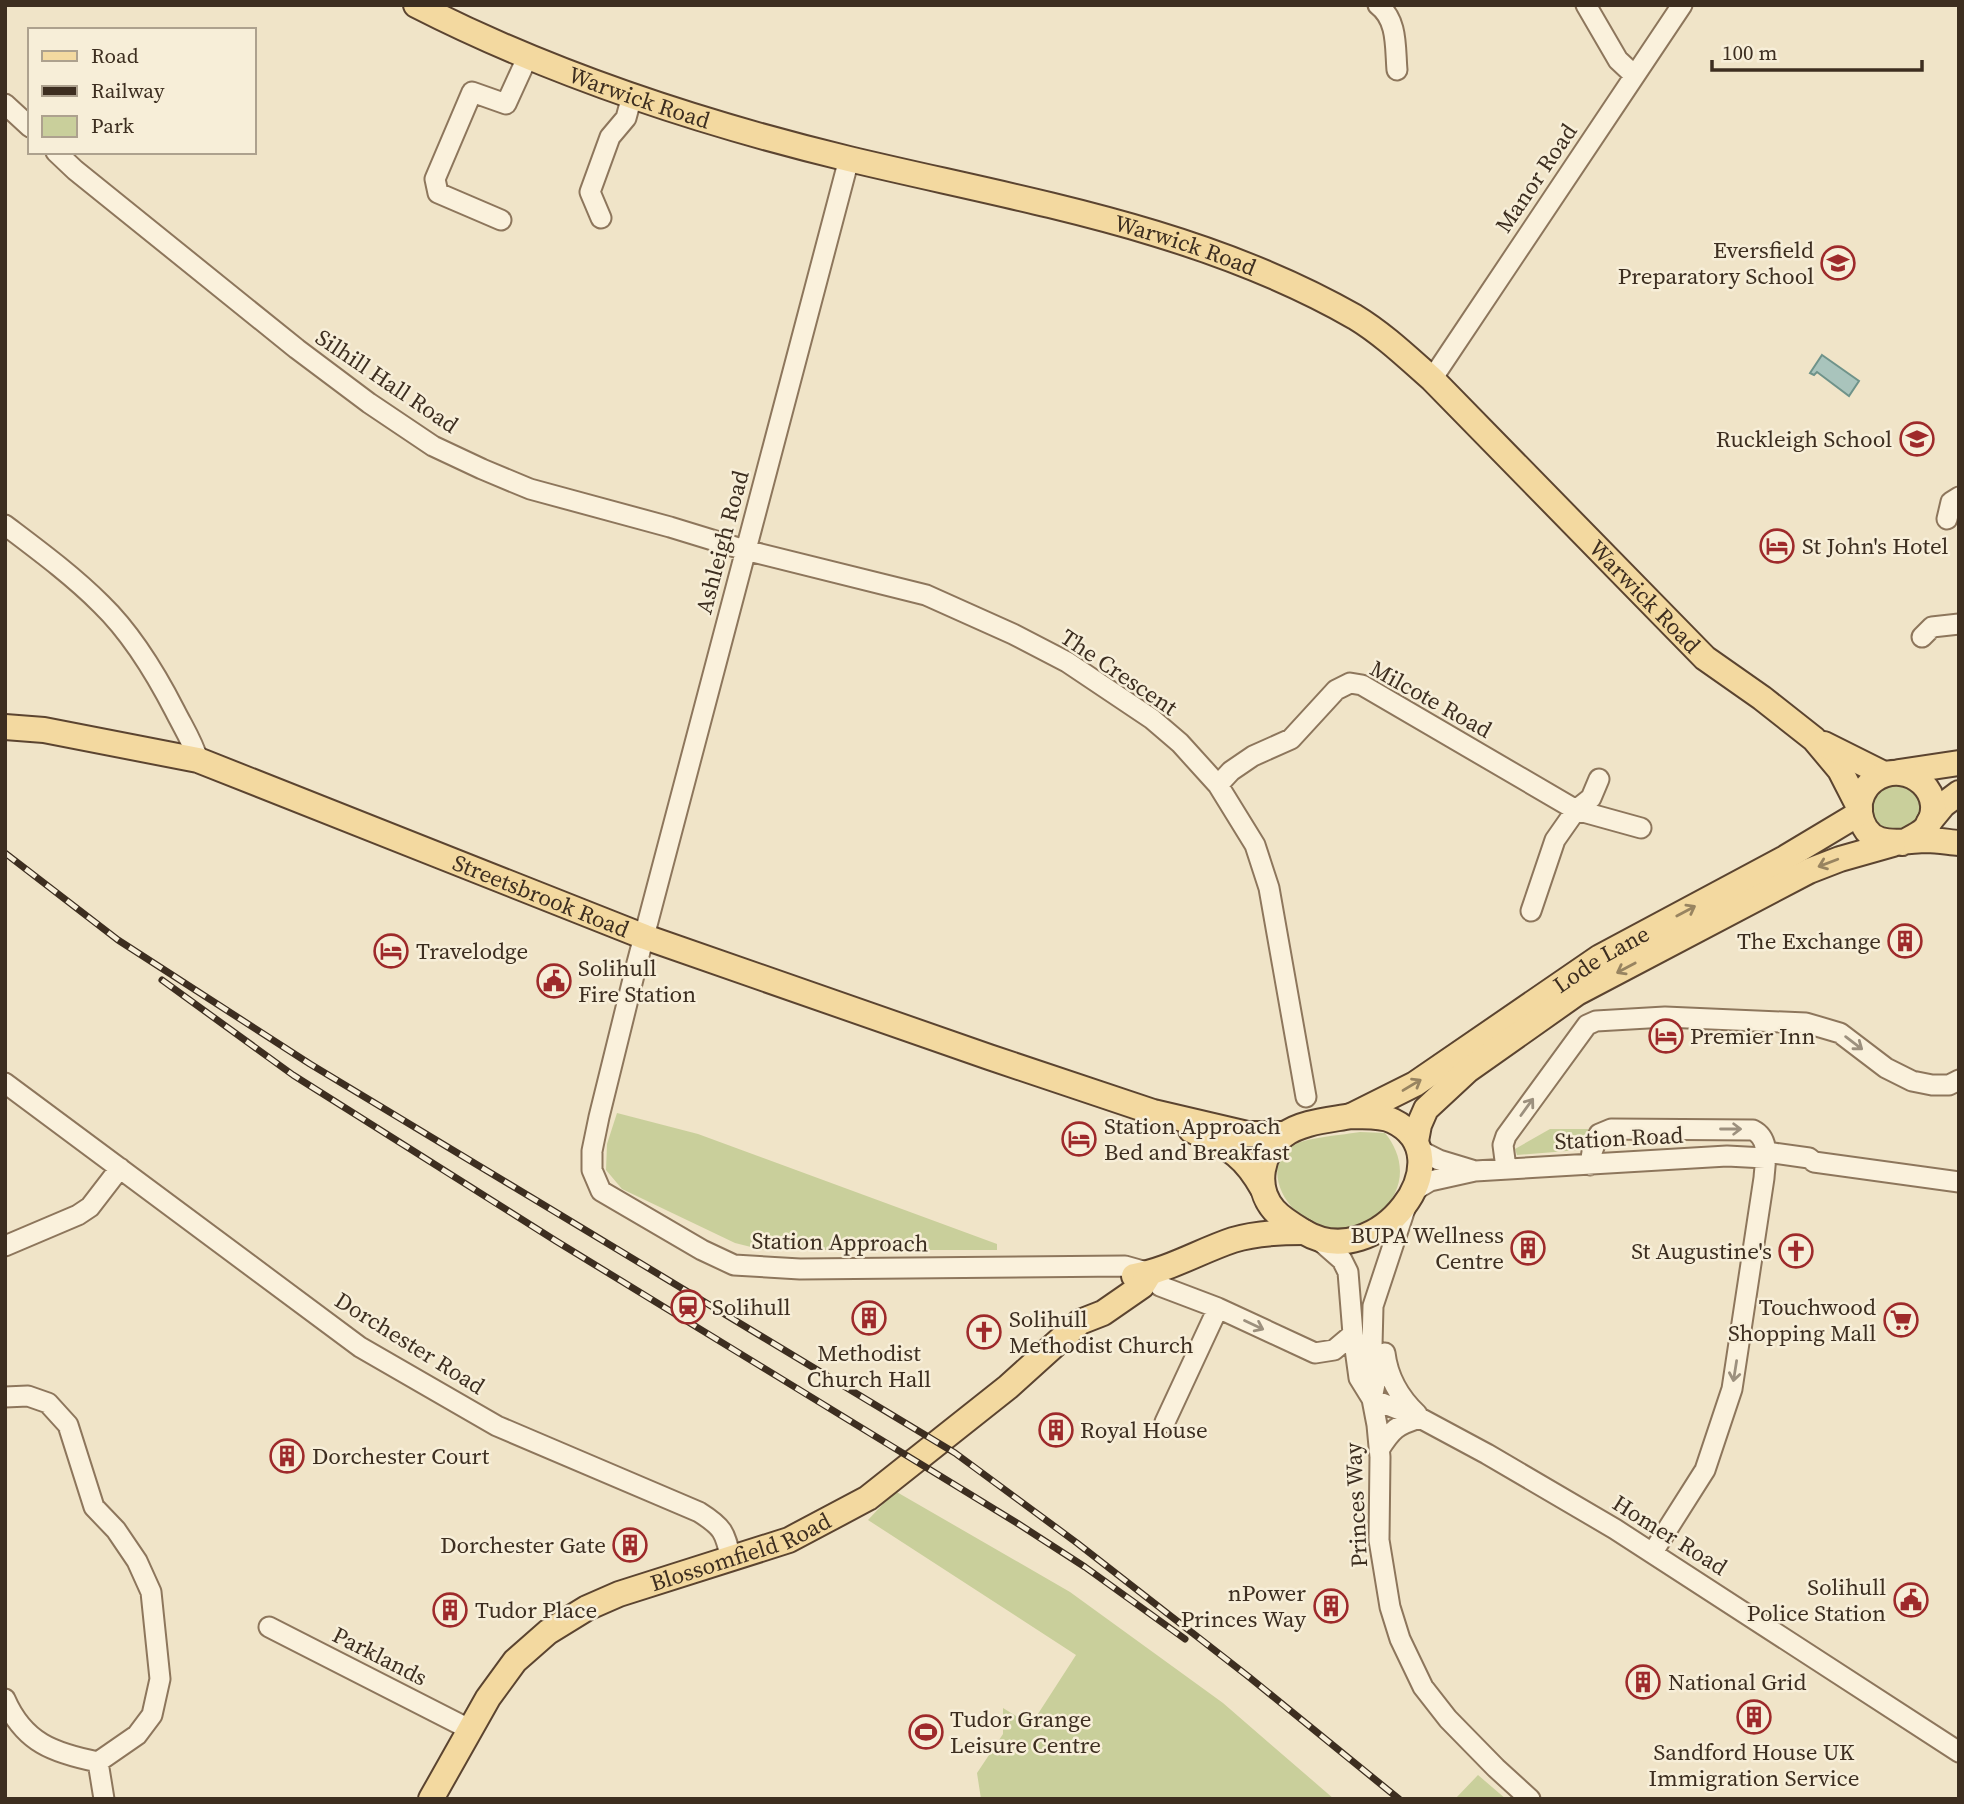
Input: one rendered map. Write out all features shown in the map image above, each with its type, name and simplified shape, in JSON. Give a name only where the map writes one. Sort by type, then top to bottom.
[{"type":"main road","name":"Warwick Road","points":[[416,5],[527,58],[632,96],[740,131],[1098,218],[1240,262],[1356,317],[1387,339],[1432,379],[1705,658],[1814,739],[1840,769],[1860,811]]},
{"type":"main road","name":"Streetsbrook Road","points":[[5,727],[44,730],[198,760],[645,937],[989,1058],[1153,1112],[1247,1134],[1285,1133]]},
{"type":"main road","name":"Warwick Road","points":[[1814,739],[1891,773]]},
{"type":"main road","points":[[1959,764],[1891,773],[1870,783],[1864,791],[1860,811],[1866,829],[1874,837],[1898,844],[1927,840],[1959,843]]},
{"type":"main road","points":[[1891,773],[1918,779],[1944,806],[1923,831],[1898,844]]},
{"type":"main road","name":"Lode Lane","points":[[1351,1116],[1415,1084],[1600,957],[1784,858],[1860,811]]},
{"type":"main road","name":"Lode Lane","points":[[1417,1145],[1419,1125],[1426,1109],[1468,1070],[1577,993],[1809,871],[1840,859],[1898,844]]},
{"type":"main road","name":"Streetsbrook Road","points":[[1153,1112],[1235,1152],[1248,1165],[1265,1193]]},
{"type":"main road","points":[[1351,1116],[1393,1121],[1417,1145],[1419,1175],[1411,1196],[1386,1224],[1352,1242],[1311,1236],[1283,1218],[1265,1193],[1262,1174],[1265,1159],[1285,1133],[1311,1124],[1351,1116]]},
{"type":"main road","name":"Blossomfield Road","points":[[1235,1239],[1254,1223],[1265,1193]]},
{"type":"main road","name":"Blossomfield Road","points":[[431,1799],[488,1698],[516,1661],[559,1624],[620,1594],[789,1540],[884,1488],[1008,1387],[1080,1322],[1086,1308],[1125,1277],[1152,1272],[1235,1239],[1276,1233],[1311,1236]]},
{"type":"street","points":[[1378,5],[1387,13],[1394,27],[1397,70]]},
{"type":"street","points":[[1586,5],[1618,60],[1634,75]]},
{"type":"street","name":"Manor Road","points":[[1432,379],[1682,5]]},
{"type":"street","points":[[501,220],[438,193],[436,179],[472,92],[506,104],[527,58]]},
{"type":"street","points":[[601,218],[590,192],[610,137],[626,118],[632,96]]},
{"type":"street","points":[[5,104],[28,125]]},
{"type":"street","name":"Silhill Hall Road","points":[[58,154],[297,349],[369,403],[433,446],[530,489],[745,550]]},
{"type":"street","name":"Ashleigh Road","points":[[645,937],[849,159]]},
{"type":"street","points":[[1947,519],[1951,502],[1959,497]]},
{"type":"street","points":[[5,525],[103,606],[130,638],[164,689],[195,748],[198,760]]},
{"type":"street","name":"The Crescent","points":[[745,550],[926,596],[1013,634],[1067,662],[1152,719],[1180,743],[1218,785],[1255,845],[1269,888],[1306,1097]]},
{"type":"street","points":[[1922,636],[1932,627],[1959,624]]},
{"type":"street","name":"Milcote Road","points":[[1218,785],[1231,771],[1253,756],[1291,738],[1336,690],[1354,683],[1362,685],[1576,810],[1640,828]]},
{"type":"street","points":[[1531,911],[1555,840],[1576,810],[1591,798],[1599,779]]},
{"type":"street","name":"Station Approach","points":[[645,937],[592,1151],[592,1170],[601,1191],[702,1250],[734,1265],[800,1269],[1125,1266],[1152,1272]]},
{"type":"street","points":[[1506,1168],[1503,1145],[1506,1136],[1587,1025],[1596,1021],[1665,1017],[1806,1023],[1840,1033],[1886,1068],[1912,1081],[1949,1085],[1959,1080]]},
{"type":"street","name":"Dorchester Road","points":[[5,1083],[360,1347],[497,1426],[699,1512],[716,1523],[725,1534],[731,1559]]},
{"type":"street","points":[[1590,1165],[1599,1134],[1611,1129],[1753,1130],[1758,1132],[1765,1143],[1764,1178],[1732,1389],[1705,1470],[1653,1552]]},
{"type":"street","name":"Station Road","points":[[1417,1145],[1439,1160],[1475,1171]]},
{"type":"street","name":"Station Road","points":[[1411,1196],[1430,1181],[1475,1171],[1727,1156],[1765,1158],[1773,1164],[1802,1167],[1814,1162],[1959,1182]]},
{"type":"street","points":[[5,1246],[78,1215],[90,1207],[120,1168]]},
{"type":"street","name":"Princes Way","points":[[1411,1196],[1373,1306],[1372,1346],[1377,1374],[1372,1399],[1379,1450],[1379,1540],[1390,1607],[1409,1661],[1423,1687],[1464,1737],[1530,1799]]},
{"type":"street","name":"Princes Way","points":[[1311,1236],[1342,1260],[1349,1272],[1359,1378],[1372,1399]]},
{"type":"street","points":[[1379,1450],[1391,1431],[1401,1424],[1420,1418],[1393,1385],[1386,1363],[1383,1329],[1385,1269]]},
{"type":"street","points":[[1152,1272],[1160,1286],[1218,1308],[1315,1353],[1334,1350],[1353,1334]]},
{"type":"street","points":[[1165,1422],[1218,1308]]},
{"type":"street","points":[[5,1397],[28,1396],[48,1403],[68,1424],[93,1507],[116,1530],[137,1561],[151,1592],[160,1679],[152,1715],[137,1735],[98,1762]]},
{"type":"street","name":"Homer Road","points":[[1372,1399],[1420,1418],[1653,1552],[1959,1752]]},
{"type":"street","name":"Parklands","points":[[269,1627],[469,1728]]},
{"type":"street","points":[[5,1699],[22,1728],[40,1745],[98,1762]]},
{"type":"street","points":[[98,1762],[104,1799]]},
{"type":"green space","points":[[1896,783],[1913,791],[1921,808],[1913,825],[1896,833],[1879,825],[1871,808],[1879,791]]},
{"type":"green space","points":[[617,1113],[698,1134],[997,1244],[997,1250],[763,1250],[735,1243],[622,1189],[606,1170],[607,1144]]},
{"type":"green space","points":[[1550,1129],[1588,1129],[1589,1134],[1579,1150],[1517,1155],[1515,1149]]},
{"type":"green space","points":[[1360,1132],[1385,1133],[1397,1154],[1400,1177],[1389,1202],[1365,1223],[1341,1229],[1320,1226],[1302,1217],[1288,1203],[1280,1186],[1277,1170],[1283,1155],[1302,1142]]},
{"type":"green space","points":[[895,1491],[1070,1592],[1223,1703],[1334,1799],[981,1799],[977,1773],[1003,1734],[1003,1708],[1021,1719],[1027,1712],[1036,1717],[1076,1655],[868,1520]]},
{"type":"green space","points":[[1478,1775],[1506,1799],[1455,1799]]},
{"type":"water","points":[[1822,355],[1859,381],[1849,396],[1817,372],[1814,375],[1810,373]]},
{"type":"railway","points":[[5,853],[118,940],[310,1064],[955,1453],[1077,1543],[1249,1677],[1399,1799]]},
{"type":"railway","points":[[162,980],[293,1075],[556,1241],[1017,1523],[1085,1567],[1185,1639]]},
{"type":"place","name":"Eversfield Preparatory School","points":[[1838,263]]},
{"type":"place","name":"Ruckleigh School","points":[[1917,439]]},
{"type":"place","name":"St John's Hotel","points":[[1777,546]]},
{"type":"place","name":"The Exchange","points":[[1905,941]]},
{"type":"place","name":"Travelodge","points":[[391,951]]},
{"type":"place","name":"Solihull Fire Station","points":[[554,981]]},
{"type":"place","name":"Premier Inn","points":[[1666,1036]]},
{"type":"place","name":"Station Approach Bed and Breakfast","points":[[1079,1139]]},
{"type":"place","name":"BUPA Wellness Centre","points":[[1528,1248]]},
{"type":"place","name":"St Augustine's","points":[[1796,1251]]},
{"type":"place","name":"Solihull","points":[[688,1307]]},
{"type":"place","name":"Methodist Church Hall","points":[[869,1318]]},
{"type":"place","name":"Touchwood Shopping Mall","points":[[1901,1320]]},
{"type":"place","name":"Solihull Methodist Church","points":[[984,1332]]},
{"type":"place","name":"Royal House","points":[[1056,1430]]},
{"type":"place","name":"Dorchester Court","points":[[287,1456]]},
{"type":"place","name":"Dorchester Gate","points":[[630,1545]]},
{"type":"place","name":"Solihull Police Station","points":[[1911,1600]]},
{"type":"place","name":"nPower Princes Way","points":[[1331,1606]]},
{"type":"place","name":"Tudor Place","points":[[450,1610]]},
{"type":"place","name":"National Grid","points":[[1643,1682]]},
{"type":"place","name":"Sandford House UK Immigration Service","points":[[1754,1717]]},
{"type":"place","name":"Tudor Grange Leisure Centre","points":[[926,1732]]}]
